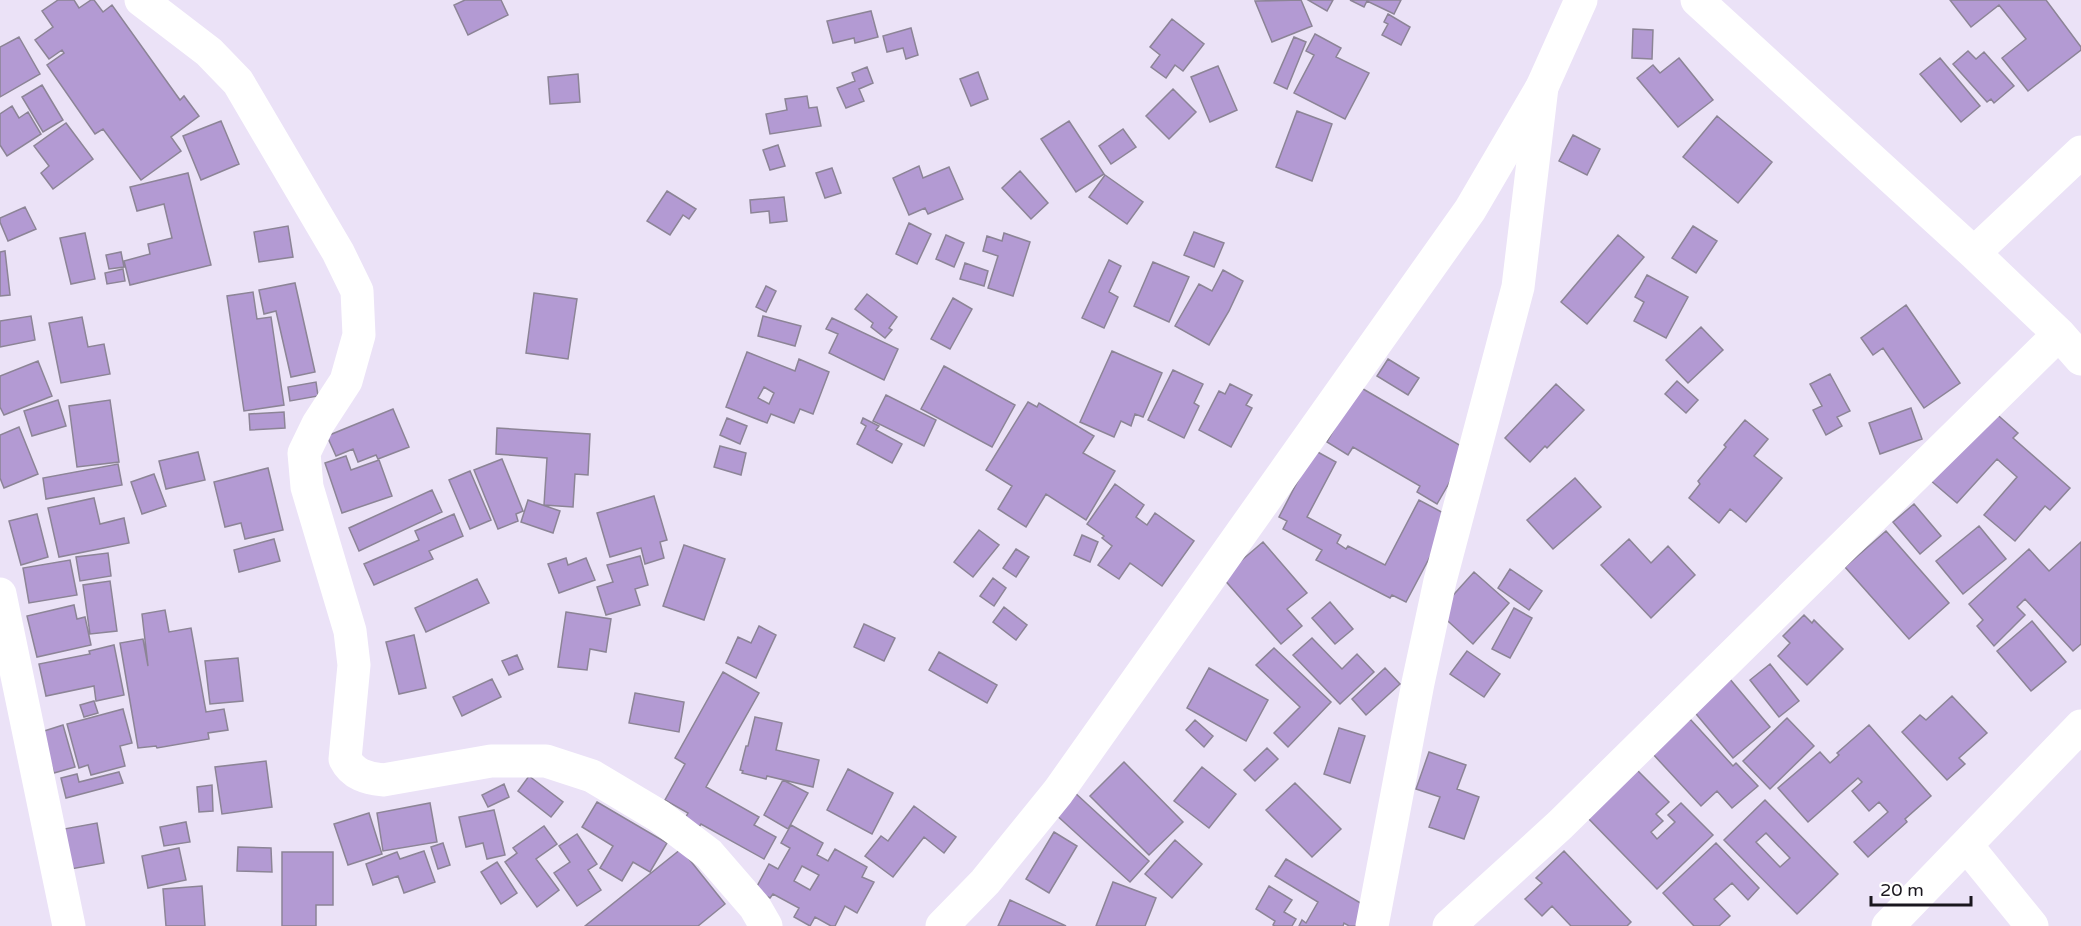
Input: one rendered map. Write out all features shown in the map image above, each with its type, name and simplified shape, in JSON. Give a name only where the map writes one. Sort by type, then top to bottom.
[{"type":"street","points":[[141,0],[209,52],[238,82],[338,252],[357,291],[359,335],[346,381],[318,424],[304,453],[307,487],[350,631],[354,665],[345,759],[349,767],[366,778],[383,780],[491,761],[546,760],[592,776],[659,816],[709,854],[755,907],[766,926]]},
{"type":"street","points":[[942,926],[985,882],[1058,792],[1470,210],[1542,87],[1581,0]]},
{"type":"street","points":[[1697,0],[1974,253],[2059,334],[2081,359]]},
{"type":"street","points":[[1372,926],[1440,581],[1518,286],[1542,87]]},
{"type":"street","points":[[1974,253],[2081,152]]},
{"type":"street","points":[[1449,926],[1569,817],[2059,334]]},
{"type":"street","points":[[0,594],[69,926]]},
{"type":"street","points":[[1888,926],[2081,726]]},
{"type":"street","points":[[1967,846],[2032,926]]},
{"type":"building","points":[[58,0],[74,0],[79,8],[94,0],[103,12],[112,5],[180,100],[184,96],[199,116],[171,137],[181,151],[141,180],[103,129],[95,134],[47,65],[64,53],[62,50],[49,59],[35,40],[53,27],[42,11]]},
{"type":"building","points":[[465,0],[501,0],[508,15],[468,35],[454,5]]},
{"type":"building","points":[[1301,0],[1312,26],[1272,42],[1255,1]]},
{"type":"building","points":[[1308,0],[1333,0],[1327,11]]},
{"type":"building","points":[[1350,0],[1401,0],[1394,14],[1367,1],[1364,7]]},
{"type":"building","points":[[1950,0],[2046,0],[2081,50],[2028,91],[2002,58],[2026,39],[1999,5],[1971,27]]},
{"type":"building","points":[[871,11],[878,37],[855,43],[854,38],[833,43],[827,21]]},
{"type":"building","points":[[1388,14],[1410,27],[1401,45],[1382,35],[1388,24],[1384,22]]},
{"type":"building","points":[[1172,19],[1204,44],[1183,71],[1175,65],[1166,78],[1151,67],[1160,55],[1150,47]]},
{"type":"building","points":[[911,28],[918,55],[906,59],[903,48],[887,52],[883,36]]},
{"type":"building","points":[[1633,29],[1653,30],[1652,59],[1632,58]]},
{"type":"building","points":[[1315,34],[1341,48],[1336,57],[1369,73],[1345,119],[1294,93],[1314,55],[1306,51]]},
{"type":"building","points":[[19,37],[40,74],[0,97],[0,47]]},
{"type":"building","points":[[1294,37],[1306,42],[1287,89],[1274,83]]},
{"type":"building","points":[[1968,51],[1976,59],[1984,52],[2014,86],[1994,103],[1991,99],[1987,102],[1953,64]]},
{"type":"building","points":[[1679,58],[1713,100],[1678,127],[1637,78],[1653,65],[1660,73]]},
{"type":"building","points":[[1940,58],[1980,106],[1961,122],[1920,74]]},
{"type":"building","points":[[1218,66],[1237,110],[1210,122],[1191,77]]},
{"type":"building","points":[[867,67],[873,83],[859,89],[864,101],[846,108],[837,88],[855,81],[852,73]]},
{"type":"building","points":[[978,72],[988,99],[971,106],[960,79]]},
{"type":"building","points":[[578,74],[580,102],[550,104],[548,77]]},
{"type":"building","points":[[42,85],[63,120],[43,132],[22,97]]},
{"type":"building","points":[[1173,89],[1196,112],[1169,139],[1146,116]]},
{"type":"building","points":[[807,96],[809,108],[817,107],[821,126],[770,134],[766,114],[787,110],[785,99]]},
{"type":"building","points":[[12,106],[19,118],[28,112],[41,134],[7,156],[0,145],[0,114]]},
{"type":"building","points":[[1297,111],[1332,124],[1312,181],[1276,167]]},
{"type":"building","points":[[1717,116],[1772,162],[1738,203],[1683,157]]},
{"type":"building","points":[[221,121],[239,164],[201,180],[183,136]]},
{"type":"building","points":[[1069,121],[1104,174],[1076,192],[1041,139]]},
{"type":"building","points":[[66,123],[93,159],[53,189],[41,173],[49,166],[34,146]]},
{"type":"building","points":[[1123,129],[1136,147],[1111,164],[1099,146]]},
{"type":"building","points":[[1573,135],[1600,149],[1587,175],[1559,161]]},
{"type":"building","points":[[778,145],[785,166],[770,170],[763,150]]},
{"type":"building","points":[[919,166],[923,178],[949,167],[963,199],[928,214],[925,208],[909,215],[893,178]]},
{"type":"building","points":[[832,168],[841,193],[825,198],[816,173]]},
{"type":"building","points":[[1020,171],[1048,203],[1031,219],[1002,188]]},
{"type":"building","points":[[188,173],[211,265],[130,285],[124,261],[150,254],[148,244],[172,238],[164,204],[137,211],[130,187]]},
{"type":"building","points":[[1105,175],[1143,202],[1127,224],[1089,197]]},
{"type":"building","points":[[667,191],[696,209],[689,219],[683,215],[670,235],[647,221]]},
{"type":"building","points":[[784,197],[787,221],[770,223],[769,211],[751,213],[750,200]]},
{"type":"building","points":[[25,207],[36,229],[8,241],[0,218]]},
{"type":"building","points":[[909,223],[931,234],[917,264],[896,254]]},
{"type":"building","points":[[288,226],[293,257],[259,262],[254,232]]},
{"type":"building","points":[[1693,226],[1717,241],[1696,273],[1672,258]]},
{"type":"building","points":[[1194,232],[1224,243],[1214,267],[1184,255]]},
{"type":"building","points":[[85,233],[95,279],[71,284],[60,238]]},
{"type":"building","points":[[1004,233],[1030,242],[1013,296],[988,288],[998,256],[983,251],[987,236],[1002,241]]},
{"type":"building","points":[[946,235],[964,243],[954,267],[936,259]]},
{"type":"building","points":[[1618,235],[1644,257],[1587,324],[1561,302]]},
{"type":"building","points":[[5,251],[10,295],[0,296],[0,252]]},
{"type":"building","points":[[121,252],[124,267],[109,269],[106,255]]},
{"type":"building","points":[[1109,260],[1121,266],[1109,292],[1118,297],[1104,328],[1082,318]]},
{"type":"building","points":[[1153,262],[1189,277],[1169,322],[1134,306]]},
{"type":"building","points":[[965,263],[988,271],[984,286],[960,279]]},
{"type":"building","points":[[123,269],[125,281],[107,284],[105,273]]},
{"type":"building","points":[[1223,270],[1243,281],[1209,345],[1175,326],[1199,284],[1212,291]]},
{"type":"building","points":[[1647,275],[1688,297],[1666,338],[1634,321],[1644,302],[1635,297]]},
{"type":"building","points":[[295,283],[315,372],[291,377],[276,311],[264,314],[259,290]]},
{"type":"building","points":[[766,286],[776,291],[766,312],[756,307]]},
{"type":"building","points":[[253,292],[257,319],[271,317],[284,405],[244,411],[227,296]]},
{"type":"building","points":[[534,293],[577,299],[568,359],[526,353]]},
{"type":"building","points":[[867,294],[897,317],[889,328],[892,330],[885,338],[871,327],[873,323],[855,309]]},
{"type":"building","points":[[953,298],[972,309],[950,349],[931,339]]},
{"type":"building","points":[[1906,305],[1960,383],[1924,408],[1883,348],[1873,355],[1861,338]]},
{"type":"building","points":[[31,316],[35,340],[0,347],[0,321]]},
{"type":"building","points":[[763,316],[801,326],[795,346],[758,336]]},
{"type":"building","points":[[82,317],[88,347],[104,344],[110,374],[61,383],[49,323]]},
{"type":"building","points":[[832,318],[898,349],[884,380],[829,353],[838,334],[826,329]]},
{"type":"building","points":[[1701,327],[1723,350],[1688,383],[1666,360]]},
{"type":"building","points":[[1112,351],[1162,373],[1143,417],[1135,414],[1131,426],[1121,421],[1114,437],[1080,422]]},
{"type":"building","points":[[747,352],[795,371],[799,359],[829,372],[813,414],[800,409],[794,423],[771,414],[767,423],[726,407]],"holes":[[[764,387],[774,393],[769,404],[758,398]]]},
{"type":"building","points":[[1388,359],[1419,378],[1408,395],[1377,376]]},
{"type":"building","points":[[38,361],[52,396],[4,415],[0,407],[0,376]]},
{"type":"building","points":[[944,366],[1015,405],[992,447],[921,409]]},
{"type":"building","points":[[1173,370],[1203,384],[1194,403],[1199,406],[1184,438],[1148,420]]},
{"type":"building","points":[[1830,374],[1850,411],[1837,417],[1842,426],[1826,435],[1813,410],[1822,406],[1810,384]]},
{"type":"building","points":[[1677,381],[1698,400],[1686,413],[1665,394]]},
{"type":"building","points":[[316,382],[318,396],[290,401],[288,387]]},
{"type":"building","points":[[1230,384],[1252,395],[1246,405],[1252,408],[1231,447],[1199,430],[1219,391],[1225,394]]},
{"type":"building","points":[[1556,384],[1584,410],[1530,462],[1505,438]]},
{"type":"building","points":[[1358,386],[1468,450],[1437,504],[1417,492],[1420,486],[1353,447],[1348,455],[1327,442]]},
{"type":"building","points":[[886,395],[936,420],[924,446],[873,421]]},
{"type":"building","points":[[58,400],[66,426],[32,436],[24,411]]},
{"type":"building","points":[[110,400],[119,462],[77,467],[69,406]]},
{"type":"building","points":[[1028,402],[1037,407],[1039,403],[1094,436],[1083,453],[1115,471],[1086,520],[1046,494],[1026,527],[998,509],[1012,486],[986,470]]},
{"type":"building","points":[[1911,408],[1922,439],[1880,454],[1869,423]]},
{"type":"building","points":[[393,409],[409,447],[378,459],[376,455],[358,462],[353,449],[336,456],[327,436]]},
{"type":"building","points":[[1992,410],[2018,433],[2013,438],[2070,488],[2050,510],[2045,506],[2015,541],[1984,515],[2017,477],[1997,459],[1957,503],[1930,480]]},
{"type":"building","points":[[284,412],[285,428],[250,430],[249,414]]},
{"type":"building","points":[[727,418],[747,426],[740,444],[720,435]]},
{"type":"building","points":[[863,418],[879,426],[876,430],[902,444],[892,463],[857,444],[866,426],[861,423]]},
{"type":"building","points":[[1745,420],[1768,439],[1754,456],[1782,478],[1746,522],[1730,509],[1719,523],[1689,498],[1700,484],[1698,481]]},
{"type":"building","points":[[19,427],[38,474],[4,488],[0,478],[0,435]]},
{"type":"building","points":[[497,428],[590,434],[588,475],[575,474],[573,507],[544,505],[547,458],[496,454]]},
{"type":"building","points":[[720,446],[746,453],[741,475],[714,467]]},
{"type":"building","points":[[1314,450],[1336,462],[1307,517],[1341,535],[1337,543],[1346,549],[1348,546],[1385,565],[1419,500],[1451,517],[1406,602],[1392,595],[1390,598],[1316,560],[1322,550],[1283,529],[1287,521],[1279,517]]},
{"type":"building","points":[[198,452],[205,480],[166,489],[159,461]]},
{"type":"building","points":[[346,456],[351,470],[379,460],[392,496],[342,513],[325,463]]},
{"type":"building","points":[[502,459],[523,511],[516,514],[518,521],[498,529],[474,470]]},
{"type":"building","points":[[118,464],[122,485],[46,499],[43,478]]},
{"type":"building","points":[[268,468],[283,530],[245,539],[241,523],[225,527],[214,482]]},
{"type":"building","points":[[470,471],[491,520],[470,529],[449,480]]},
{"type":"building","points":[[154,474],[166,506],[142,514],[131,482]]},
{"type":"building","points":[[1575,478],[1601,507],[1553,549],[1527,520]]},
{"type":"building","points":[[1115,484],[1144,505],[1136,517],[1147,525],[1155,513],[1194,541],[1162,586],[1130,563],[1119,579],[1098,565],[1112,546],[1102,538],[1104,536],[1087,524]]},
{"type":"building","points":[[432,490],[442,512],[359,551],[349,528]]},
{"type":"building","points":[[654,496],[667,540],[660,542],[664,558],[645,564],[641,548],[610,557],[597,513]]},
{"type":"building","points":[[94,498],[100,524],[124,518],[129,543],[59,557],[48,508]]},
{"type":"building","points":[[528,500],[560,511],[553,533],[521,522]]},
{"type":"building","points":[[1914,504],[1941,536],[1920,554],[1893,522]]},
{"type":"building","points":[[37,514],[48,557],[21,565],[9,521]]},
{"type":"building","points":[[454,514],[463,536],[429,551],[433,559],[374,585],[364,564],[419,540],[415,531]]},
{"type":"building","points":[[1979,526],[2006,559],[1963,594],[1936,561]]},
{"type":"building","points":[[979,530],[999,545],[973,577],[954,562]]},
{"type":"building","points":[[1886,531],[1949,603],[1909,639],[1845,567]]},
{"type":"building","points":[[1082,535],[1098,542],[1090,562],[1074,555]]},
{"type":"building","points":[[274,539],[280,561],[239,572],[234,550]]},
{"type":"building","points":[[1629,539],[1651,563],[1668,546],[1695,575],[1651,618],[1601,565]]},
{"type":"building","points":[[1263,542],[1307,593],[1287,609],[1302,626],[1281,644],[1222,577]]},
{"type":"building","points":[[2081,542],[2081,644],[2073,651],[2025,599],[2017,607],[2025,615],[1994,646],[1977,626],[1983,620],[1969,604],[2029,549],[2049,571]]},
{"type":"building","points":[[684,545],[725,559],[704,620],[663,606]]},
{"type":"building","points":[[1016,549],[1029,557],[1016,577],[1003,568]]},
{"type":"building","points":[[108,553],[111,576],[80,581],[76,557]]},
{"type":"building","points":[[640,556],[648,585],[635,589],[640,605],[606,615],[597,587],[613,582],[607,565]]},
{"type":"building","points":[[566,558],[568,565],[586,558],[595,580],[559,593],[548,564]]},
{"type":"building","points":[[70,560],[77,595],[29,603],[23,568]]},
{"type":"building","points":[[1510,569],[1542,591],[1529,610],[1498,588]]},
{"type":"building","points":[[1474,572],[1509,603],[1473,644],[1438,612]]},
{"type":"building","points":[[993,578],[1006,588],[994,606],[980,596]]},
{"type":"building","points":[[477,579],[489,603],[426,632],[415,608]]},
{"type":"building","points":[[110,581],[117,631],[90,634],[83,585]]},
{"type":"building","points":[[1330,602],[1353,629],[1335,644],[1312,618]]},
{"type":"building","points":[[74,605],[77,619],[85,617],[91,645],[37,657],[27,616]]},
{"type":"building","points":[[1004,607],[1027,625],[1016,640],[993,622]]},
{"type":"building","points":[[1514,608],[1532,618],[1510,658],[1492,649]]},
{"type":"building","points":[[165,610],[169,632],[191,628],[206,712],[224,709],[228,730],[208,733],[209,739],[157,748],[156,746],[138,748],[120,643],[143,639],[148,666],[142,614]]},
{"type":"building","points":[[566,612],[611,619],[606,652],[590,649],[587,670],[558,667]]},
{"type":"building","points":[[1804,615],[1812,623],[1814,620],[1843,649],[1807,685],[1778,656],[1790,643],[1783,636]]},
{"type":"building","points":[[2032,621],[2066,662],[2031,691],[1997,651]]},
{"type":"building","points":[[864,624],[895,638],[884,661],[854,647]]},
{"type":"building","points":[[759,626],[776,635],[756,678],[726,663],[738,637],[751,643]]},
{"type":"building","points":[[414,635],[426,688],[399,694],[386,642]]},
{"type":"building","points":[[1312,638],[1342,669],[1357,654],[1374,672],[1340,704],[1293,655]]},
{"type":"building","points":[[114,645],[124,695],[96,701],[94,686],[46,696],[39,664],[90,654],[89,651]]},
{"type":"building","points":[[1274,648],[1331,702],[1288,747],[1274,733],[1300,707],[1256,665]]},
{"type":"building","points":[[1467,651],[1500,674],[1484,697],[1450,674]]},
{"type":"building","points":[[939,652],[997,685],[987,703],[929,670]]},
{"type":"building","points":[[517,655],[523,669],[509,675],[502,661]]},
{"type":"building","points":[[238,658],[243,701],[210,704],[205,661]]},
{"type":"building","points":[[1770,664],[1799,701],[1779,717],[1750,680]]},
{"type":"building","points":[[1209,668],[1268,700],[1246,741],[1187,708]]},
{"type":"building","points":[[1385,668],[1400,684],[1366,715],[1352,699]]},
{"type":"building","points":[[723,672],[759,693],[706,787],[759,817],[754,825],[776,837],[764,859],[701,824],[697,830],[683,822],[688,813],[665,800],[685,764],[675,758]]},
{"type":"building","points":[[1729,678],[1770,727],[1733,758],[1692,709]]},
{"type":"building","points":[[492,679],[501,697],[462,716],[453,697]]},
{"type":"building","points":[[635,693],[684,702],[679,732],[629,723]]},
{"type":"building","points":[[1952,696],[1987,733],[1959,758],[1965,764],[1947,780],[1902,732],[1920,715],[1926,720]]},
{"type":"building","points":[[94,701],[98,713],[84,717],[80,705]]},
{"type":"building","points":[[123,709],[132,743],[120,746],[125,766],[91,775],[88,765],[79,768],[67,724]]},
{"type":"building","points":[[755,717],[782,723],[776,750],[819,760],[813,787],[767,776],[766,779],[742,773],[743,771],[740,770]]},
{"type":"building","points":[[1787,718],[1814,746],[1770,789],[1743,761]]},
{"type":"building","points":[[1690,719],[1733,766],[1736,763],[1758,786],[1732,808],[1717,791],[1701,806],[1652,753]]},
{"type":"building","points":[[1195,720],[1213,736],[1204,747],[1186,730]]},
{"type":"building","points":[[63,725],[75,767],[54,773],[41,732]]},
{"type":"building","points":[[1869,725],[1931,796],[1905,819],[1907,822],[1868,857],[1854,842],[1888,812],[1879,802],[1869,811],[1852,791],[1862,782],[1858,778],[1808,822],[1778,788],[1820,752],[1830,763],[1839,755],[1837,753]]},
{"type":"building","points":[[1339,728],[1365,736],[1350,783],[1324,774]]},
{"type":"building","points":[[1267,748],[1278,759],[1255,781],[1244,770]]},
{"type":"building","points":[[1429,752],[1466,765],[1457,789],[1479,797],[1464,839],[1429,827],[1440,797],[1416,789]]},
{"type":"building","points":[[266,761],[272,807],[222,814],[215,767]]},
{"type":"building","points":[[1124,762],[1183,822],[1149,855],[1090,796]]},
{"type":"building","points":[[1632,765],[1669,802],[1656,814],[1663,821],[1651,832],[1657,839],[1675,822],[1668,815],[1681,803],[1713,835],[1657,889],[1583,813]]},
{"type":"building","points":[[1202,767],[1236,794],[1209,828],[1174,801]]},
{"type":"building","points":[[848,769],[893,793],[872,834],[827,810]]},
{"type":"building","points":[[119,772],[123,783],[66,798],[61,778],[77,774],[79,782]]},
{"type":"building","points":[[529,776],[563,802],[551,817],[518,791]]},
{"type":"building","points":[[783,780],[808,793],[788,829],[764,815]]},
{"type":"building","points":[[1295,783],[1341,829],[1312,857],[1266,810]]},
{"type":"building","points":[[504,784],[509,797],[488,807],[482,795]]},
{"type":"building","points":[[212,785],[213,811],[199,812],[197,787]]},
{"type":"building","points":[[1073,791],[1149,861],[1130,882],[1054,813]]},
{"type":"building","points":[[1765,800],[1838,874],[1797,914],[1724,840]],"holes":[[[1766,833],[1790,858],[1780,867],[1756,842]]]},
{"type":"building","points":[[597,802],[667,843],[650,872],[633,862],[622,881],[600,868],[613,846],[582,827]]},
{"type":"building","points":[[430,803],[437,842],[383,851],[377,813]]},
{"type":"building","points":[[914,806],[956,837],[944,853],[924,837],[893,877],[865,856],[881,836],[888,841]]},
{"type":"building","points":[[494,810],[505,855],[487,859],[483,843],[466,847],[459,817]]},
{"type":"building","points":[[369,813],[382,854],[348,865],[334,824]]},
{"type":"building","points":[[186,822],[190,842],[164,846],[160,827]]},
{"type":"building","points":[[97,823],[104,863],[71,869],[64,829]]},
{"type":"building","points":[[791,825],[823,843],[817,855],[828,861],[835,849],[867,867],[862,877],[874,882],[857,913],[845,906],[835,926],[815,917],[810,926],[794,917],[799,908],[773,894],[770,898],[755,890],[769,864],[778,869],[790,848],[781,843]],"holes":[[[802,866],[819,875],[810,890],[794,881]]]},
{"type":"building","points":[[544,826],[557,844],[536,859],[559,890],[537,907],[505,862],[517,853],[513,848]]},
{"type":"building","points":[[1054,832],[1077,846],[1049,893],[1026,879]]},
{"type":"building","points":[[577,834],[597,864],[588,870],[601,890],[577,906],[554,873],[570,862],[559,846]]},
{"type":"building","points":[[1175,840],[1202,864],[1172,898],[1145,874]]},
{"type":"building","points":[[443,843],[450,865],[438,869],[431,847]]},
{"type":"building","points":[[1716,843],[1759,888],[1748,900],[1732,883],[1714,899],[1730,916],[1719,926],[1694,926],[1663,893]]},
{"type":"building","points":[[238,847],[271,848],[272,872],[237,871]]},
{"type":"building","points":[[179,848],[186,880],[148,888],[142,856]]},
{"type":"building","points":[[681,849],[725,904],[698,926],[585,926]]},
{"type":"building","points":[[424,851],[435,882],[404,893],[398,876],[373,885],[366,864],[397,852],[400,859]]},
{"type":"building","points":[[1564,851],[1631,922],[1627,926],[1571,926],[1552,906],[1542,916],[1525,899],[1542,883],[1536,878]]},
{"type":"building","points":[[282,852],[333,852],[333,905],[316,905],[316,926],[282,926]]},
{"type":"building","points":[[1286,859],[1369,908],[1359,926],[1349,926],[1344,923],[1343,926],[1299,926],[1302,920],[1306,923],[1318,902],[1275,876]]},
{"type":"building","points":[[497,862],[517,893],[501,904],[481,872]]},
{"type":"building","points":[[1113,882],[1156,898],[1145,926],[1096,926]]},
{"type":"building","points":[[202,886],[205,926],[166,926],[163,889]]},
{"type":"building","points":[[1269,886],[1292,900],[1284,912],[1296,919],[1292,926],[1275,926],[1273,925],[1275,921],[1256,909]]},
{"type":"building","points":[[1010,900],[1066,926],[998,926]]}]
